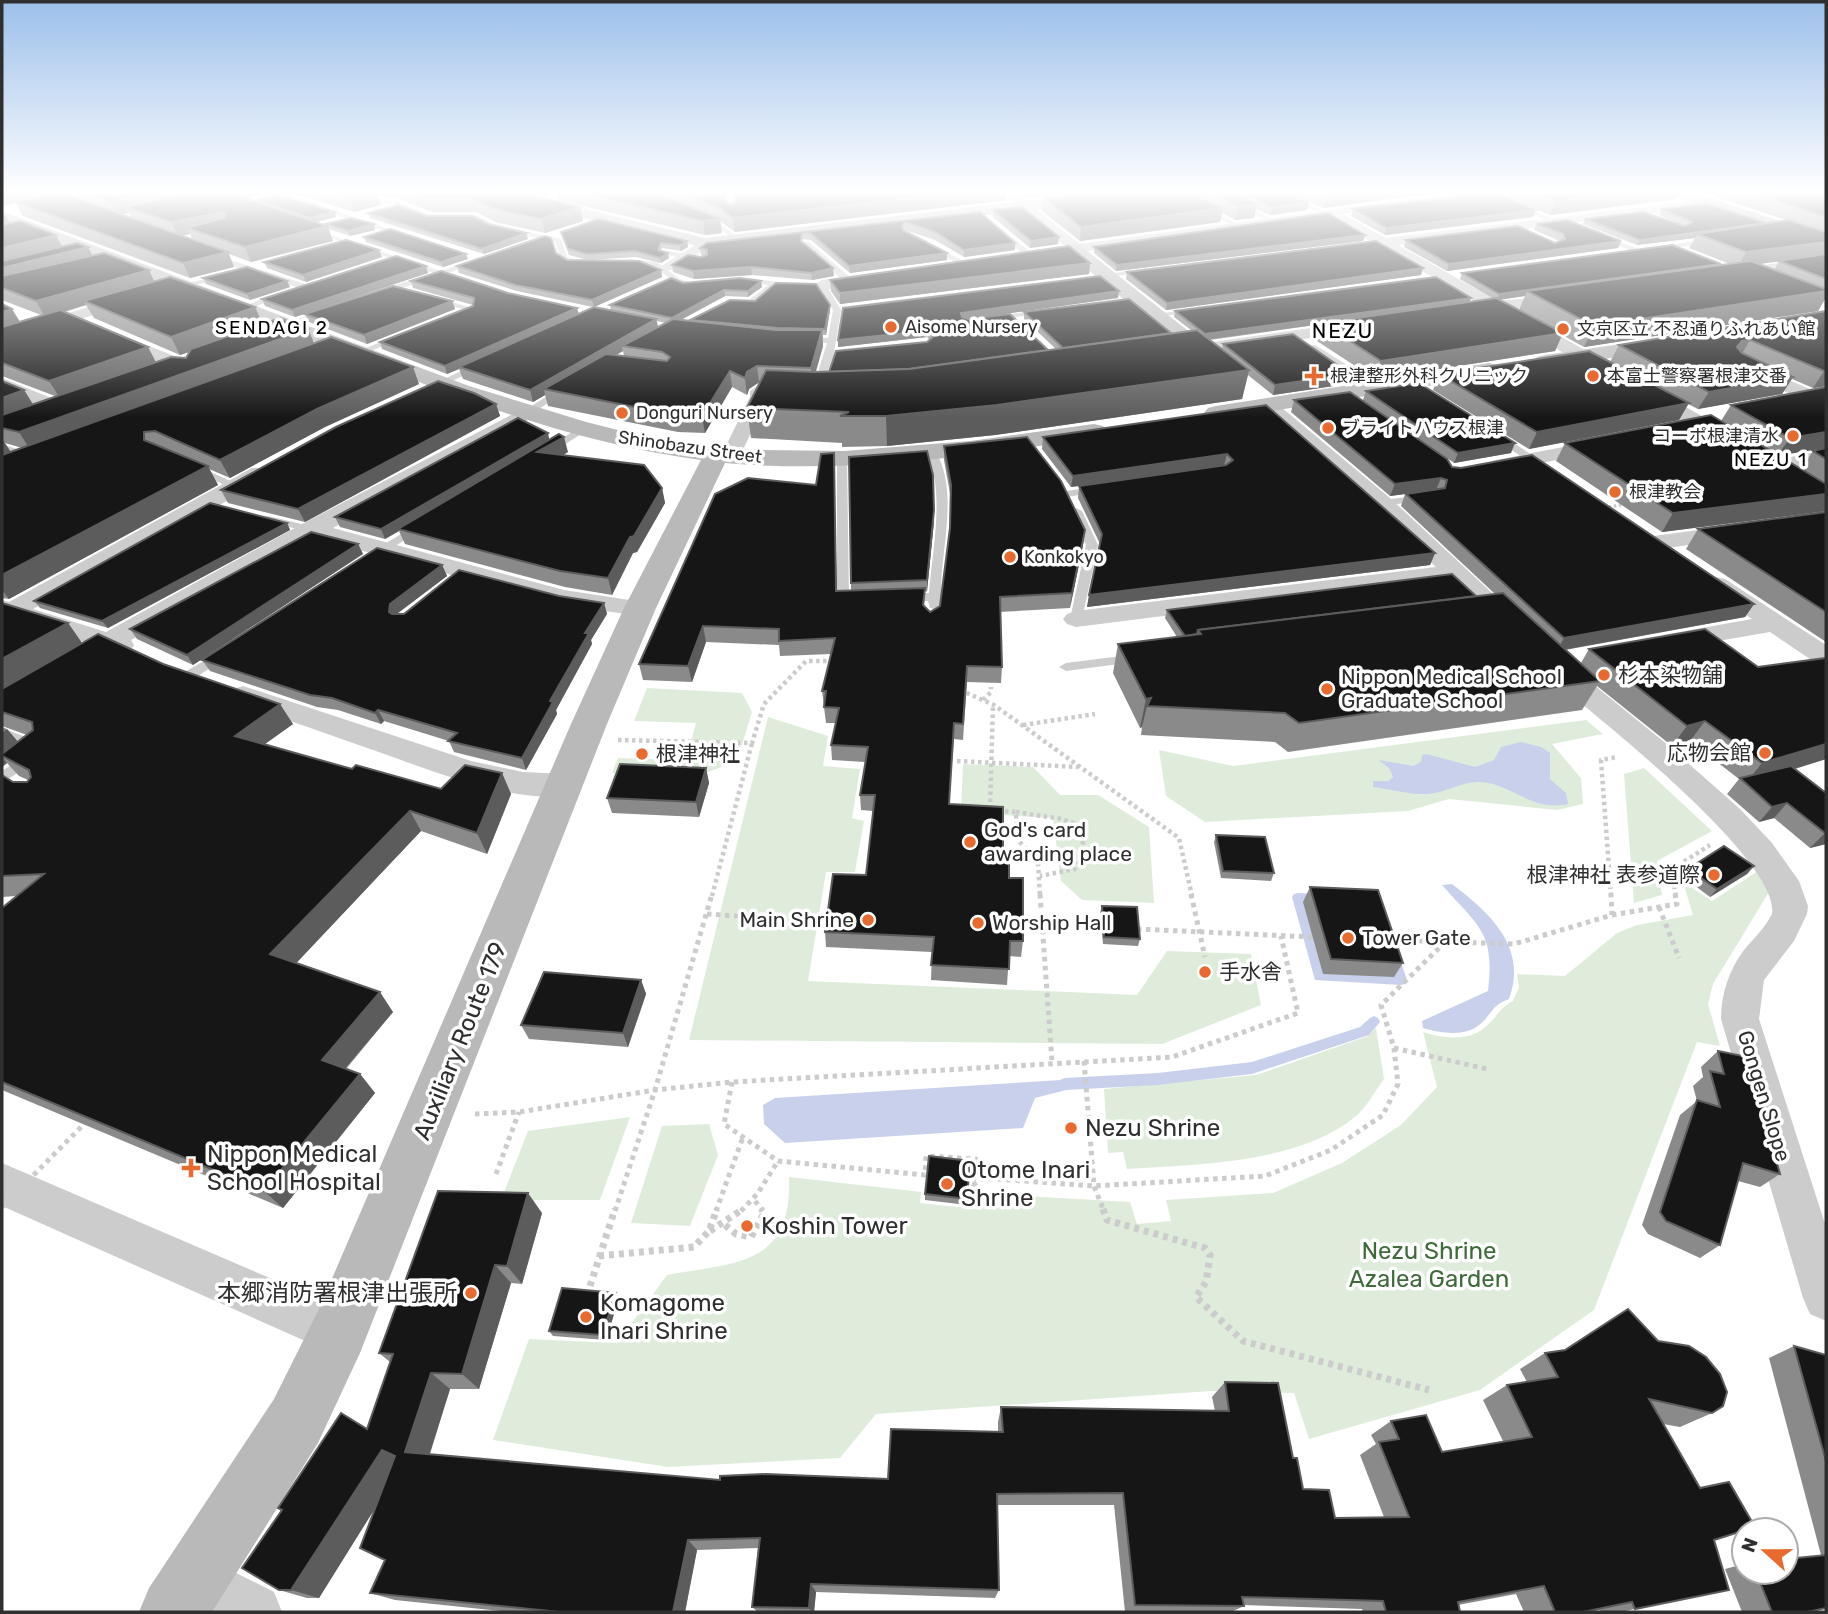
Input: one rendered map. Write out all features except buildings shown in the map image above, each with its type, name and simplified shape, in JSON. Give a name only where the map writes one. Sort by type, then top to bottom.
[{"type":"street","name":"Shinobazu Street","points":[[130,267],[528,412],[584,429],[724,455],[842,459],[1031,446],[1123,427]]},
{"type":"street","points":[[942,268],[947,267]]},
{"type":"street","points":[[1094,267],[1129,301],[1154,315],[1268,406]]},
{"type":"street","points":[[1425,267],[1582,357],[1707,419],[1761,459],[1794,479]]},
{"type":"street","points":[[1712,276],[1734,270],[1761,267]]},
{"type":"street","points":[[1734,270],[1773,286]]},
{"type":"street","points":[[822,285],[883,277]]},
{"type":"street","points":[[2,339],[184,285]]},
{"type":"street","points":[[1455,312],[1576,295]]},
{"type":"street","points":[[22,316],[42,326]]},
{"type":"street","points":[[71,317],[220,380]]},
{"type":"street","points":[[1158,355],[1382,323]]},
{"type":"street","points":[[264,334],[288,325]]},
{"type":"street","points":[[1293,335],[1358,395]]},
{"type":"street","points":[[1191,417],[1419,388],[1521,365],[1691,340]]},
{"type":"street","points":[[311,355],[339,344]]},
{"type":"street","points":[[157,373],[205,356]]},
{"type":"street","points":[[1739,364],[1819,396]]},
{"type":"street","points":[[418,394],[443,382]]},
{"type":"street","points":[[2,383],[65,406],[36,416]]},
{"type":"street","points":[[724,455],[759,397],[759,391],[823,393]]},
{"type":"street","points":[[1774,404],[1819,396]]},
{"type":"street","name":"Gongen Slope","points":[[1268,406],[1382,503],[1454,572],[1493,615],[1740,826],[1787,887],[1791,908],[1786,923],[1750,971],[1739,1009],[1826,1298]]},
{"type":"street","points":[[2,704],[310,529],[528,412]]},
{"type":"street","points":[[1669,432],[1707,419]]},
{"type":"street","points":[[1481,468],[1622,441]]},
{"type":"street","name":"Auxiliary Route 179","points":[[184,1596],[296,1421],[339,1332],[640,608],[705,475],[724,455]]},
{"type":"street","points":[[2,471],[42,456]]},
{"type":"street","points":[[1761,459],[1826,456]]},
{"type":"street","points":[[5,612],[285,459]]},
{"type":"street","points":[[1533,459],[1553,473]]},
{"type":"street","points":[[1603,508],[1826,657]]},
{"type":"street","points":[[310,529],[383,548],[460,575],[563,597],[640,608]]},
{"type":"street","points":[[1654,543],[1759,529]]},
{"type":"street","points":[[1076,619],[1454,572]]},
{"type":"street","points":[[5,612],[111,640],[166,666],[467,772],[523,783],[566,785]]},
{"type":"street","points":[[1646,646],[1775,623]]},
{"type":"street","points":[[1540,653],[1577,658]]},
{"type":"street","points":[[2,1184],[339,1332]]},
{"type":"street","points":[[184,1596],[254,1612]]},
{"type":"lane","points":[[244,267],[305,287]]},
{"type":"lane","points":[[184,285],[255,267]]},
{"type":"lane","points":[[422,267],[461,281]]},
{"type":"lane","points":[[369,297],[460,267]]},
{"type":"lane","points":[[661,267],[684,284],[701,284]]},
{"type":"lane","points":[[833,267],[849,281]]},
{"type":"lane","points":[[1102,276],[1158,269]]},
{"type":"lane","points":[[734,279],[774,284],[822,285],[837,310],[823,393]]},
{"type":"lane","points":[[243,308],[318,283]]},
{"type":"lane","points":[[719,306],[729,300],[751,303],[774,284]]},
{"type":"lane","points":[[394,288],[407,292]]},
{"type":"lane","points":[[420,295],[471,309],[448,318]]},
{"type":"lane","points":[[837,310],[850,308]]},
{"type":"lane","points":[[1154,315],[1206,308]]},
{"type":"lane","points":[[288,325],[331,309]]},
{"type":"lane","points":[[978,320],[1053,310]]},
{"type":"lane","points":[[1011,315],[1021,324]]},
{"type":"lane","points":[[361,352],[413,331]]},
{"type":"lane","points":[[788,340],[832,341]]},
{"type":"lane","points":[[830,353],[844,352]]},
{"type":"lane","points":[[443,382],[487,362]]},
{"type":"lane","points":[[528,412],[575,384]]},
{"type":"lane","points":[[540,455],[584,429]]},
{"type":"lane","points":[[1486,430],[1533,459]]},
{"type":"lane","points":[[2,447],[42,456]]},
{"type":"lane","points":[[930,621],[935,597],[942,488],[939,467],[931,453]]},
{"type":"lane","points":[[842,459],[843,601],[869,600]]},
{"type":"lane","points":[[185,465],[236,486]]},
{"type":"lane","points":[[1059,483],[1093,545],[1076,619]]},
{"type":"lane","points":[[1067,494],[1106,488]]},
{"type":"lane","points":[[1382,503],[1436,496]]},
{"type":"lane","points":[[204,502],[231,509]]},
{"type":"lane","points":[[257,516],[310,529]]},
{"type":"lane","points":[[360,564],[428,522]]},
{"type":"lane","points":[[896,599],[935,597]]},
{"type":"lane","points":[[166,666],[234,646]]},
{"type":"lane","points":[[1066,667],[1147,657]]},
{"type":"lane","points":[[2,733],[42,748],[7,779]]},
{"type":"path","points":[[1603,508],[1627,504]]},
{"type":"path","points":[[590,1286],[655,1090],[707,914],[751,743],[764,704],[806,661],[833,661]]},
{"type":"path","points":[[948,684],[993,705],[1179,838],[1205,957]]},
{"type":"path","points":[[983,700],[991,692],[991,687]]},
{"type":"path","points":[[993,705],[990,810],[1062,818],[1084,827],[1082,855],[1074,869],[1040,876]]},
{"type":"path","points":[[1021,725],[1095,714]]},
{"type":"path","points":[[614,740],[751,743]]},
{"type":"path","points":[[1612,915],[1601,760],[1652,750]]},
{"type":"path","points":[[957,761],[1078,767]]},
{"type":"path","points":[[1016,812],[1017,839],[1038,862],[1052,1062]]},
{"type":"path","points":[[1382,940],[1514,944],[1612,915],[1677,904],[1671,870],[1740,826]]},
{"type":"path","points":[[1659,907],[1679,958]]},
{"type":"path","points":[[707,914],[753,917]]},
{"type":"path","points":[[1030,923],[1101,927]]},
{"type":"path","points":[[1136,929],[1313,937]]},
{"type":"path","points":[[470,1114],[519,1112],[655,1090],[732,1082],[1172,1057],[1297,1013],[1282,936]]},
{"type":"path","points":[[732,1082],[724,1124],[778,1161],[925,1175],[926,1156],[976,1159],[973,1185],[983,1178],[1094,1186],[1265,1175],[1331,1150],[1383,1115],[1398,1084],[1394,1048],[1381,1005],[1444,943]]},
{"type":"path","points":[[1394,1048],[1488,1069]]},
{"type":"path","points":[[1084,1061],[1094,1186],[1107,1220],[1205,1248],[1210,1255],[1206,1282],[1196,1297],[1243,1341],[1429,1390]]},
{"type":"path","points":[[496,1174],[519,1112]]},
{"type":"path","points":[[2,1207],[92,1116]]},
{"type":"path","points":[[599,1256],[694,1247],[701,1243],[709,1231],[743,1137]]},
{"type":"path","points":[[709,1231],[725,1225],[755,1200],[778,1161]]},
{"type":"path","points":[[725,1225],[736,1234],[751,1237],[764,1213],[755,1200]]},
{"type":"green space","points":[[647,688],[742,693],[752,712],[737,761],[703,774],[612,773],[618,758],[686,760],[696,723],[634,721]]},
{"type":"green space","points":[[768,717],[828,736],[823,766],[860,769],[852,818],[864,821],[855,872],[826,872],[808,981],[1137,995],[1167,951],[1251,954],[1261,1005],[1162,1044],[689,1040]]},
{"type":"green space","points":[[1586,720],[1603,734],[1552,744],[1581,778],[1583,804],[1557,810],[1449,799],[1408,811],[1205,822],[1166,796],[1159,750],[1233,766]]},
{"type":"green space","points":[[963,764],[1033,767],[1060,795],[1098,795],[1149,827],[1154,903],[1082,900],[1061,881],[1053,818],[961,813]]},
{"type":"green space","points":[[1644,768],[1712,831],[1657,861],[1662,895],[1634,903],[1624,774]]},
{"type":"green space","name":"Nezu Shrine Azalea Garden","points":[[1758,871],[1769,892],[1713,984],[1708,1004],[1720,1046],[1697,1042],[1594,1310],[1480,1390],[1309,1439],[1294,1393],[1211,1391],[876,1414],[840,1458],[668,1467],[493,1440],[529,1339],[617,1343],[667,1275],[737,1262],[755,1255],[770,1244],[781,1228],[787,1207],[789,1177],[921,1192],[920,1203],[977,1209],[989,1194],[1130,1202],[1137,1224],[1171,1221],[1166,1200],[1273,1193],[1342,1163],[1401,1125],[1437,1087],[1423,1032],[1462,1037],[1477,1032],[1513,1001],[1519,987],[1517,974],[1565,976],[1617,933],[1637,925],[1693,915],[1683,882],[1712,901]]},
{"type":"green space","points":[[1376,1028],[1384,1079],[1359,1113],[1331,1133],[1276,1153],[1215,1163],[1127,1169],[1123,1152],[1108,1153],[1104,1089],[1256,1075],[1368,1036]]},
{"type":"green space","points":[[630,1117],[600,1200],[501,1200],[528,1131]]},
{"type":"green space","points":[[709,1124],[718,1155],[690,1226],[631,1223],[662,1126]]},
{"type":"water","points":[[1521,742],[1541,747],[1550,753],[1550,779],[1566,793],[1568,804],[1543,804],[1503,787],[1480,782],[1427,794],[1373,787],[1373,781],[1389,781],[1393,777],[1390,769],[1379,760],[1413,766],[1421,762],[1422,755],[1426,754],[1475,767],[1494,760],[1501,747]]},
{"type":"water","points":[[1452,884],[1480,907],[1502,933],[1509,947],[1514,980],[1509,999],[1495,1008],[1479,1025],[1467,1031],[1452,1033],[1423,1028],[1422,1021],[1488,991],[1490,971],[1489,955],[1482,932],[1442,885]]},
{"type":"water","points":[[1061,1080],[1070,1089],[1035,1098],[1023,1128],[785,1143],[764,1124],[763,1105],[775,1098]]},
{"type":"waterway","points":[[1298,897],[1375,900],[1401,980],[1319,976],[1298,897]]},
{"type":"waterway","points":[[1065,1084],[1158,1079],[1252,1068],[1364,1031],[1374,1022]]},
{"type":"place","name":"Aisome Nursery","points":[[891,327]]},
{"type":"place","name":"文京区立 不忍通りふれあい館","points":[[1563,329]]},
{"type":"place","name":"根津整形外科クリニック","points":[[1314,376]]},
{"type":"place","name":"本富士警察署根津交番","points":[[1593,376]]},
{"type":"place","name":"Donguri Nursery","points":[[622,413]]},
{"type":"place","name":"ブライトハウス根津","points":[[1328,428]]},
{"type":"place","name":"コーポ根津清水","points":[[1793,436]]},
{"type":"place","name":"根津教会","points":[[1615,492]]},
{"type":"place","name":"Konkokyo","points":[[1010,557]]},
{"type":"place","name":"杉本染物舗","points":[[1604,675]]},
{"type":"place","name":"Nippon Medical School Graduate School","points":[[1327,689]]},
{"type":"place","name":"応物会館","points":[[1765,753]]},
{"type":"place","name":"根津神社","points":[[642,754]]},
{"type":"place","name":"God's card awarding place","points":[[970,842]]},
{"type":"place","name":"根津神社 表参道際","points":[[1714,875]]},
{"type":"place","name":"Main Shrine","points":[[868,920]]},
{"type":"place","name":"Worship Hall","points":[[978,923]]},
{"type":"place","name":"Tower Gate","points":[[1348,938]]},
{"type":"place","name":"手水舎","points":[[1205,972]]},
{"type":"place","name":"Nezu Shrine","points":[[1071,1128]]},
{"type":"place","name":"Nippon Medical School Hospital","points":[[191,1168]]},
{"type":"place","name":"Otome Inari Shrine","points":[[947,1184]]},
{"type":"place","name":"Koshin Tower","points":[[747,1226]]},
{"type":"place","name":"本郷消防署根津出張所","points":[[471,1293]]},
{"type":"place","name":"Komagome Inari Shrine","points":[[586,1317]]},
{"type":"district","name":"SENDAGI 2","points":[[272,327]]},
{"type":"district","name":"NEZU","points":[[1343,331]]},
{"type":"district","name":"NEZU 1","points":[[1771,459]]}]
